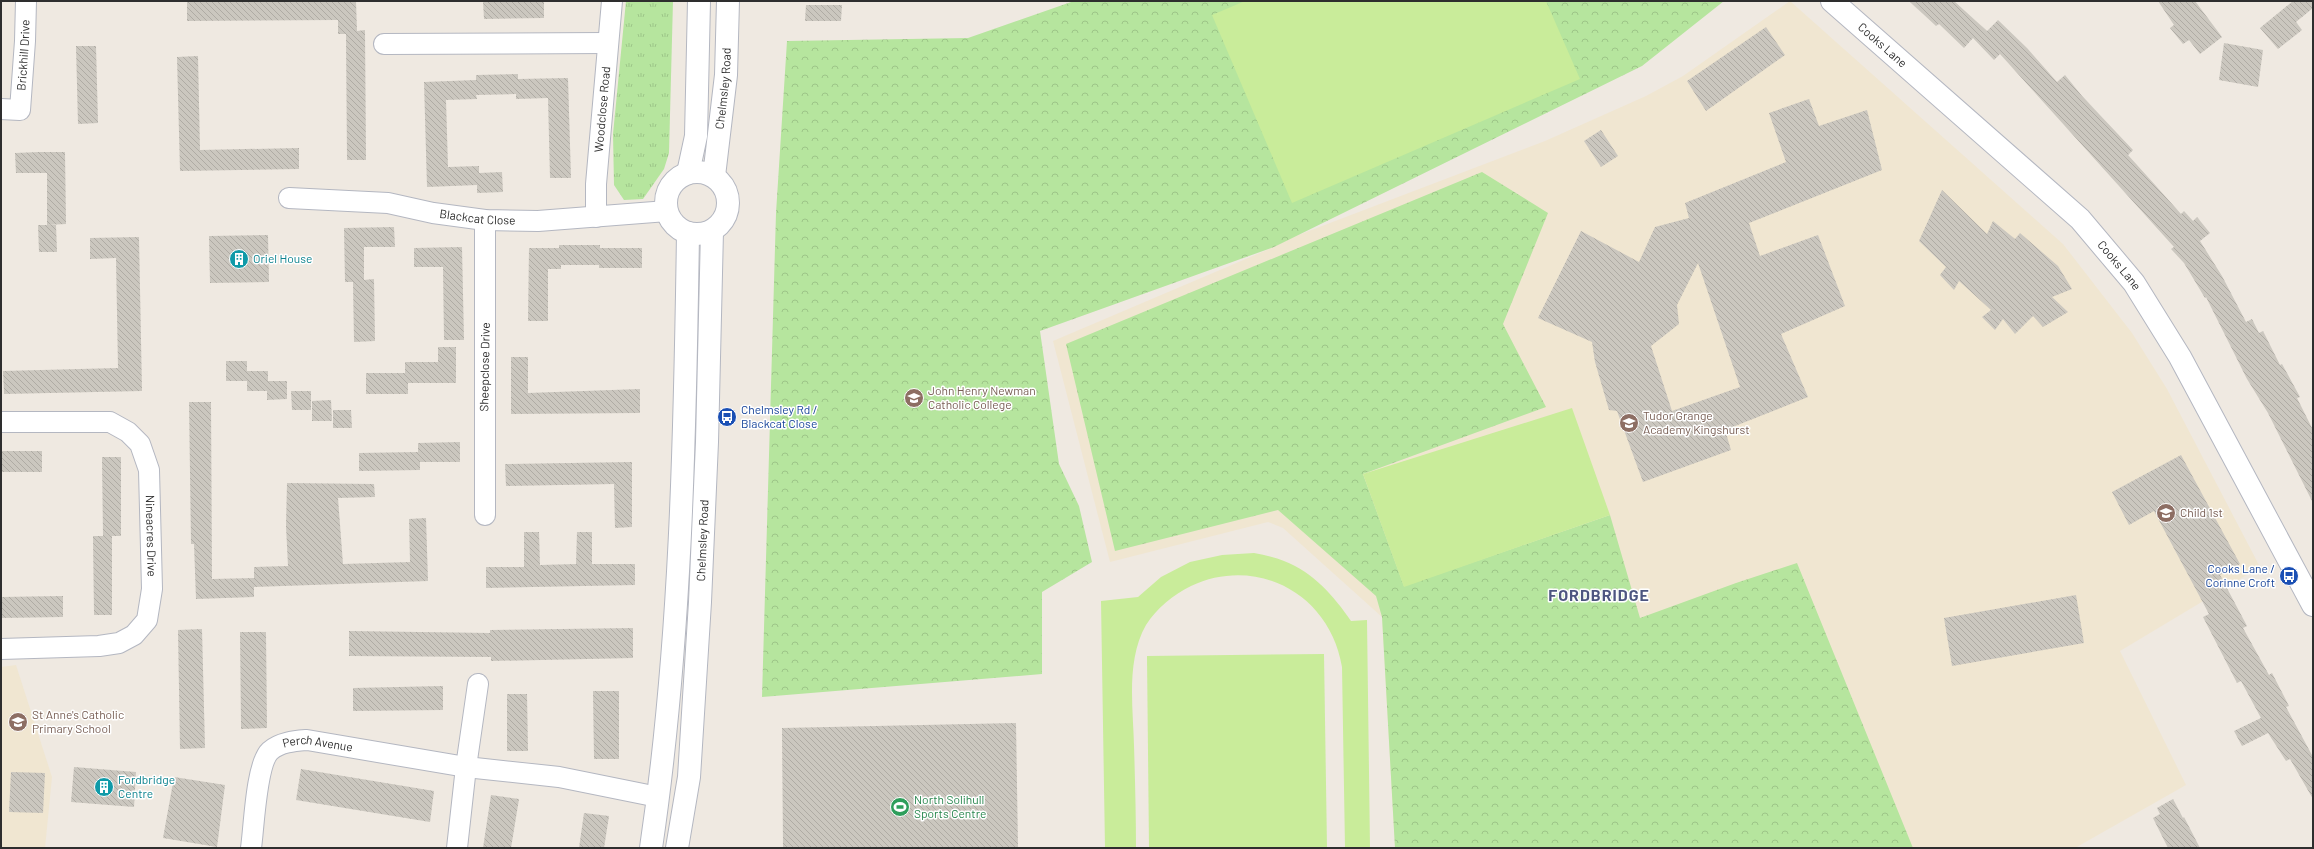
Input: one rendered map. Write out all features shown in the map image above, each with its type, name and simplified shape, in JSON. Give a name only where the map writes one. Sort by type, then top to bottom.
[{"type":"street","name":"Brickhill Drive","points":[[10,109],[26,41],[26,1]]},
{"type":"street","name":"Woodclose Road","points":[[596,217],[596,177],[612,1]]},
{"type":"street","name":"Chelmsley Road","points":[[688,173],[696,136],[699,1]]},
{"type":"street","name":"Chelmsley Road","points":[[714,176],[726,75],[728,1]]},
{"type":"street","name":"Cooks Lane","points":[[1832,1],[2080,219],[2134,283],[2180,357],[2313,605]]},
{"type":"street","points":[[384,44],[608,43]]},
{"type":"street","points":[[701,172],[714,176],[725,188],[729,204],[726,216],[718,227],[712,231],[696,235],[688,233],[676,226],[667,211],[668,189],[676,179],[688,173],[701,172]]},
{"type":"street","name":"Blackcat Close","points":[[289,198],[388,203],[433,213],[484,220],[538,221],[667,211]]},
{"type":"street","name":"Sheepclose Drive","points":[[484,220],[485,515]]},
{"type":"street","name":"Chelmsley Road","points":[[677,848],[689,777],[700,602],[707,442],[712,231]]},
{"type":"street","name":"Chelmsley Road","points":[[651,848],[668,722],[684,447],[688,233]]},
{"type":"street","name":"Nineacres Drive","points":[[1,422],[110,422],[128,432],[140,444],[149,470],[152,589],[147,620],[134,635],[119,643],[99,646],[1,649]]},
{"type":"street","points":[[457,848],[466,767],[478,684]]},
{"type":"street","name":"Perch Avenue","points":[[251,848],[261,767],[268,752],[277,746],[308,740],[466,767],[559,778],[658,796]]},
{"type":"shaded area","name":"Tudor Grange Academy Kingshurst","points":[[1790,1],[2063,244],[2132,333],[2167,389],[2260,567],[2120,651],[2186,785],[2075,848],[1395,848],[1382,617],[1283,528],[1268,522],[1110,562],[1053,341],[1274,247],[1288,239],[1545,141],[1646,96],[1683,76]]},
{"type":"shaded area","name":"St Anne's Catholic Primary School","points":[[16,665],[52,777],[45,848],[1,848],[1,667]]},
{"type":"green space","points":[[626,1],[673,1],[669,153],[664,169],[643,199],[624,200],[614,185],[613,134]]},
{"type":"green space","name":"John Henry Newman Catholic College","points":[[1074,1],[1724,1],[1642,66],[1274,247],[1040,331],[1059,464],[1079,506],[1092,562],[1042,592],[1042,674],[762,697],[776,213],[787,41],[968,38]]},
{"type":"green space","points":[[1245,1],[1546,1],[1580,79],[1292,203],[1212,15]]},
{"type":"green space","points":[[1482,172],[1548,213],[1503,324],[1546,407],[1363,474],[1404,586],[1610,515],[1640,618],[1736,583],[1797,563],[1913,848],[1395,848],[1382,617],[1376,596],[1278,510],[1115,551],[1066,344]]},
{"type":"green space","points":[[1572,408],[1610,515],[1404,587],[1363,474]]},
{"type":"green space","points":[[1254,553],[1269,556],[1295,566],[1322,586],[1351,621],[1367,620],[1370,848],[1345,848],[1342,667],[1335,641],[1323,619],[1306,601],[1287,588],[1265,579],[1241,575],[1216,578],[1191,586],[1166,602],[1146,625],[1136,653],[1132,684],[1136,848],[1105,848],[1101,601],[1138,597],[1161,577],[1190,562],[1222,555]]},
{"type":"green space","points":[[1324,654],[1327,848],[1149,848],[1147,656]]},
{"type":"building","points":[[187,1],[356,1],[357,31],[365,30],[366,160],[347,160],[346,34],[338,34],[338,20],[187,21]]},
{"type":"building","points":[[483,1],[544,1],[544,18],[484,19]]},
{"type":"building","points":[[1909,1],[1954,1],[1987,31],[1998,20],[2027,48],[2057,82],[2065,75],[2082,96],[2133,150],[2128,155],[2181,214],[2184,211],[2193,221],[2197,217],[2210,233],[2200,241],[2222,276],[2246,322],[2252,319],[2259,333],[2263,331],[2280,365],[2282,364],[2300,397],[2297,398],[2313,430],[2313,503],[2268,413],[2247,379],[2206,297],[2205,298],[2184,263],[2171,249],[2174,247],[2000,54],[1994,60],[1973,38],[1964,48],[1939,24],[1936,26]]},
{"type":"building","points":[[2158,1],[2195,1],[2222,37],[2200,54],[2189,40],[2183,44],[2170,28],[2174,25]]},
{"type":"building","points":[[2293,1],[2313,1],[2313,8],[2296,22],[2302,30],[2278,49],[2260,28]]},
{"type":"building","points":[[806,5],[842,5],[841,21],[805,21]]},
{"type":"building","points":[[1766,27],[1785,55],[1706,111],[1687,81]]},
{"type":"building","points":[[2224,43],[2263,50],[2258,87],[2219,80]]},
{"type":"building","points":[[76,46],[96,46],[98,123],[78,124]]},
{"type":"building","points":[[198,56],[200,150],[299,148],[299,169],[180,171],[177,57]]},
{"type":"building","points":[[518,74],[518,79],[568,78],[571,178],[550,178],[548,98],[516,99],[516,94],[476,95],[477,99],[446,100],[448,167],[479,166],[479,173],[502,172],[503,192],[477,193],[477,185],[427,187],[424,82],[476,80],[476,75]]},
{"type":"building","points":[[1809,99],[1819,126],[1867,110],[1882,170],[1749,223],[1760,256],[1818,235],[1845,306],[1781,334],[1808,397],[1725,430],[1731,450],[1643,482],[1617,411],[1609,410],[1595,362],[1592,342],[1538,318],[1581,231],[1639,262],[1655,227],[1689,218],[1685,203],[1786,162],[1769,113]],"holes":[[[1698,263],[1740,387],[1672,411],[1651,346],[1679,324],[1677,305]]]},
{"type":"building","points":[[1601,130],[1618,156],[1601,167],[1584,141]]},
{"type":"building","points":[[65,152],[66,224],[47,225],[47,173],[16,173],[15,153]]},
{"type":"building","points":[[1942,190],[1987,234],[1993,221],[2015,239],[2020,233],[2058,266],[2072,289],[2052,297],[2068,312],[2043,327],[2033,316],[2015,334],[2003,319],[1995,330],[1982,317],[1991,310],[1959,281],[1954,290],[1940,275],[1946,267],[1919,241]]},
{"type":"building","points":[[38,225],[56,225],[57,252],[39,252]]},
{"type":"building","points":[[394,227],[395,247],[364,247],[364,280],[374,279],[375,341],[354,342],[353,282],[345,282],[344,228]]},
{"type":"building","name":"Oriel House","points":[[268,235],[269,282],[210,283],[209,236]]},
{"type":"building","points":[[139,237],[142,391],[4,394],[3,371],[118,368],[116,258],[90,259],[90,238]]},
{"type":"building","points":[[559,245],[600,245],[600,248],[642,248],[642,268],[599,268],[599,265],[561,265],[561,269],[548,269],[548,321],[528,321],[529,248],[559,248]]},
{"type":"building","points":[[462,247],[464,340],[444,340],[443,267],[414,267],[414,248]]},
{"type":"building","points":[[438,347],[456,347],[456,383],[408,383],[408,394],[366,394],[366,373],[405,373],[405,362],[438,362]]},
{"type":"building","points":[[511,357],[528,357],[528,393],[640,389],[640,413],[511,414]]},
{"type":"building","points":[[226,361],[247,361],[247,371],[268,371],[268,381],[287,381],[287,399],[267,400],[267,391],[247,391],[247,381],[226,381]]},
{"type":"building","points":[[291,391],[311,391],[311,410],[292,410]]},
{"type":"building","points":[[331,400],[332,421],[312,421],[312,401]]},
{"type":"building","points":[[189,402],[211,402],[212,579],[254,578],[254,567],[288,566],[286,526],[287,483],[374,484],[375,497],[338,498],[343,564],[410,562],[409,519],[426,518],[428,581],[254,587],[254,597],[196,599],[194,544],[191,544]]},
{"type":"building","points":[[333,410],[351,410],[352,428],[333,428]]},
{"type":"building","points":[[460,442],[460,462],[420,462],[420,470],[359,471],[359,453],[418,452],[418,443]]},
{"type":"building","points":[[1,451],[42,451],[42,472],[1,472]]},
{"type":"building","points":[[2181,455],[2240,564],[2220,575],[2247,626],[2243,628],[2269,675],[2272,673],[2289,706],[2286,707],[2313,757],[2313,799],[2290,759],[2286,761],[2268,733],[2242,746],[2234,731],[2261,718],[2241,681],[2237,683],[2203,617],[2209,614],[2154,511],[2129,525],[2112,492]]},
{"type":"building","points":[[102,457],[121,457],[121,536],[103,536]]},
{"type":"building","points":[[632,462],[632,527],[615,528],[614,484],[506,486],[505,464]]},
{"type":"building","points":[[524,532],[539,532],[540,565],[576,564],[577,532],[592,532],[592,564],[635,564],[635,585],[486,588],[486,567],[524,567]]},
{"type":"building","points":[[93,536],[112,536],[112,615],[94,615]]},
{"type":"building","points":[[2076,595],[2084,643],[1952,666],[1944,618]]},
{"type":"building","points":[[63,596],[63,617],[1,618],[1,597]]},
{"type":"building","points":[[633,628],[633,658],[491,661],[491,657],[349,656],[349,631],[490,633],[490,630]]},
{"type":"building","points":[[202,629],[205,748],[180,749],[178,630]]},
{"type":"building","points":[[240,632],[266,632],[267,728],[241,729]]},
{"type":"building","points":[[443,686],[443,710],[353,711],[353,688]]},
{"type":"building","points":[[593,691],[619,691],[619,759],[594,759]]},
{"type":"building","points":[[507,694],[527,694],[528,751],[507,751]]},
{"type":"building","name":"North Solihull Sports Centre","points":[[1016,723],[1018,848],[783,848],[782,728]]},
{"type":"building","name":"Fordbridge Centre","points":[[74,767],[136,772],[134,807],[71,802]]},
{"type":"building","points":[[301,769],[434,791],[430,822],[296,800]]},
{"type":"building","points":[[11,772],[45,773],[43,813],[9,812]]},
{"type":"building","points":[[174,777],[225,785],[217,847],[163,838]]},
{"type":"building","points":[[491,795],[519,799],[511,848],[483,848]]},
{"type":"building","points":[[2173,799],[2200,848],[2168,848],[2153,818],[2160,814],[2157,808]]},
{"type":"building","points":[[584,813],[609,816],[604,848],[579,848]]},
{"type":"place","name":"Oriel House","points":[[239,259]]},
{"type":"place","name":"John Henry Newman Catholic College","points":[[914,398]]},
{"type":"place","name":"Chelmsley Rd / Blackcat Close","points":[[727,417]]},
{"type":"place","name":"Tudor Grange Academy Kingshurst","points":[[1629,423]]},
{"type":"place","name":"Child 1st","points":[[2166,513]]},
{"type":"place","name":"Cooks Lane / Corinne Croft","points":[[2289,576]]},
{"type":"place","name":"St Anne's Catholic Primary School","points":[[18,722]]},
{"type":"place","name":"Fordbridge Centre","points":[[104,787]]},
{"type":"place","name":"North Solihull Sports Centre","points":[[900,807]]},
{"type":"district","name":"FORDBRIDGE","points":[[1599,595]]}]
